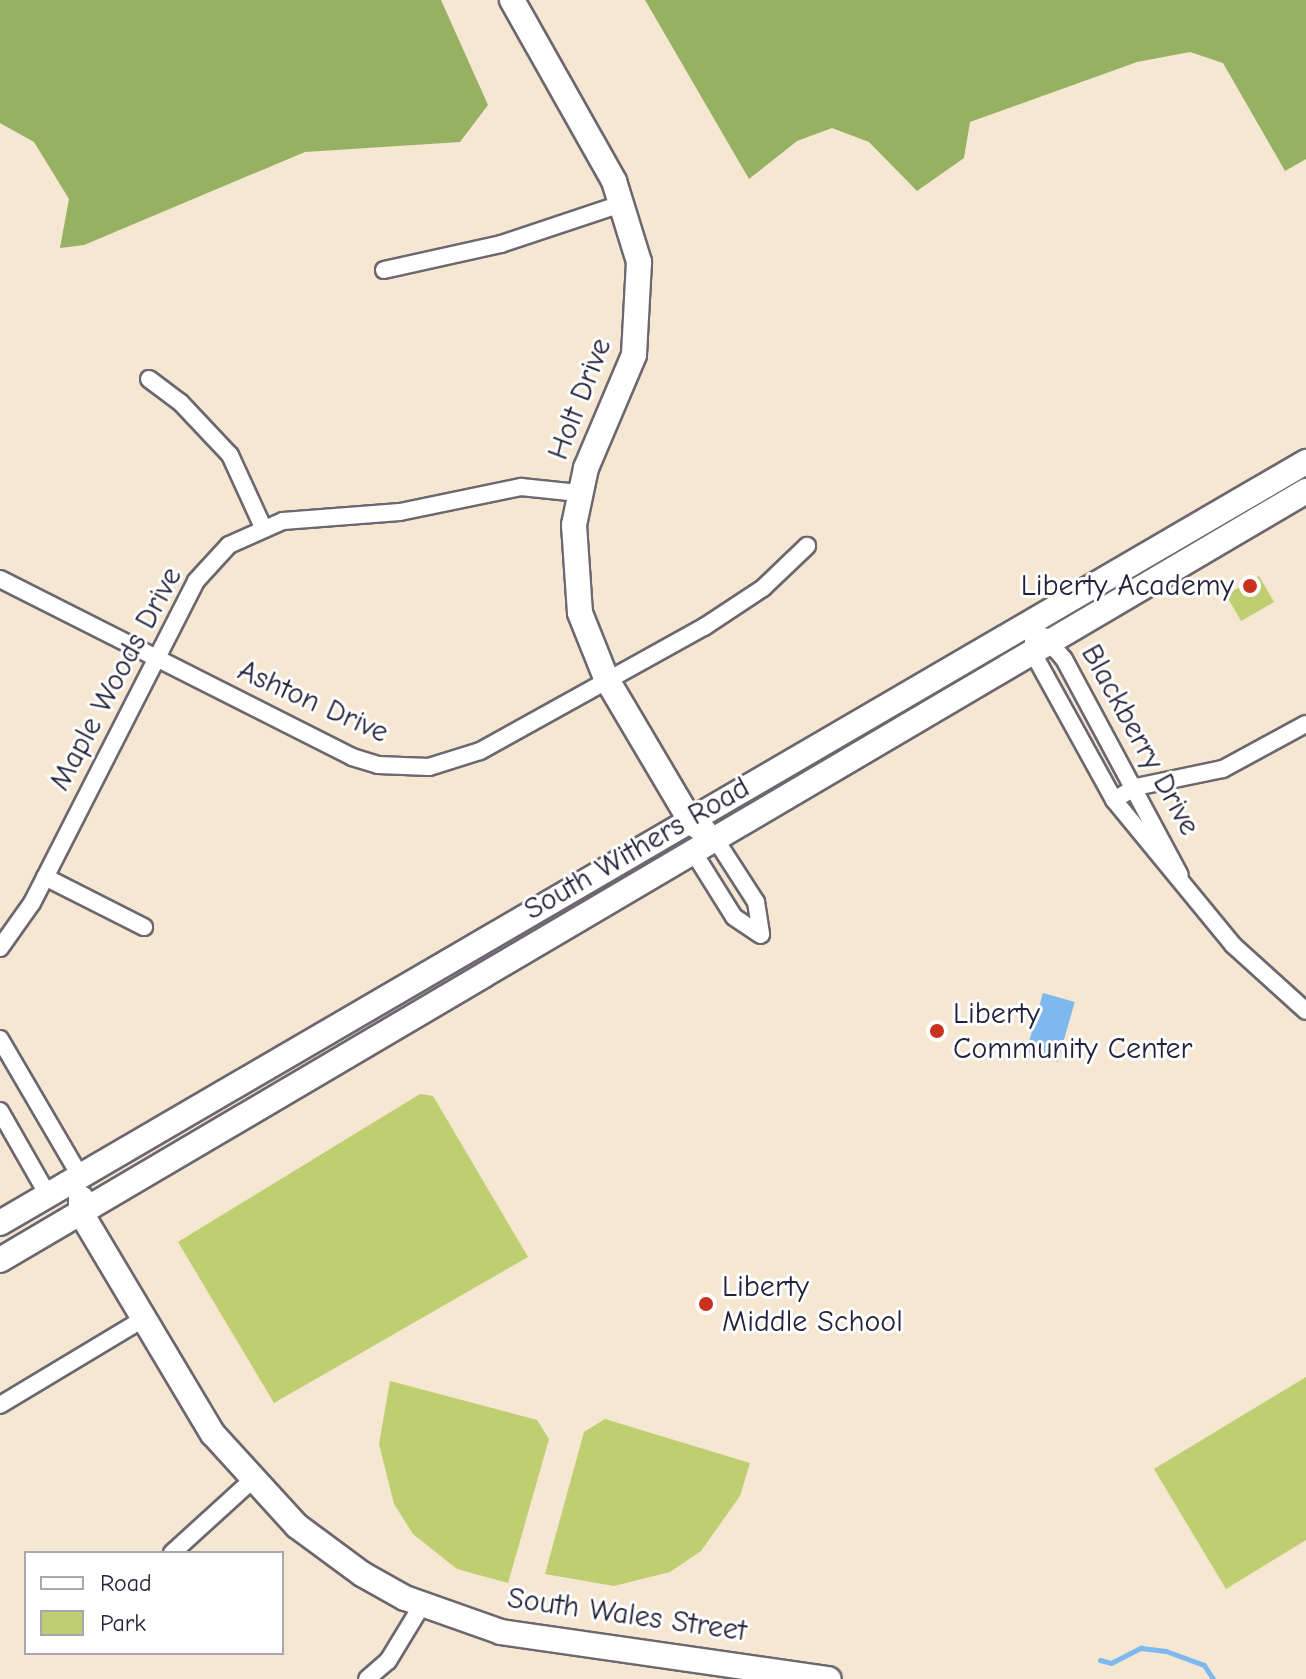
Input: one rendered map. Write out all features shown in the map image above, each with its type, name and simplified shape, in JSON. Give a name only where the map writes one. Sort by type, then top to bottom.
[{"type":"main road","name":"Holt Drive","points":[[512,0],[624,203],[639,262],[639,324],[624,387],[579,493],[575,587],[590,643],[606,678],[691,822],[716,840]]},
{"type":"main road","name":"South Withers Road","points":[[0,1260],[716,840],[1039,637],[1306,462]]},
{"type":"main road","name":"South Withers Road","points":[[0,1223],[691,822],[1306,491]]},
{"type":"main road","name":"Holt Drive","points":[[691,822],[694,853]]},
{"type":"main road","name":"South Wales Street","points":[[80,1176],[81,1213],[213,1434],[251,1481],[332,1554],[422,1605],[501,1632],[829,1679]]},
{"type":"main road","points":[[48,1195],[81,1213]]},
{"type":"street","points":[[384,270],[501,244],[624,203]]},
{"type":"street","points":[[149,379],[180,402],[230,455],[263,527]]},
{"type":"street","name":"Maple Woods Drive","points":[[0,948],[45,877],[156,658],[210,562],[263,527],[400,512],[509,488],[579,493]]},
{"type":"street","name":"Ashton Drive","points":[[0,579],[352,757],[405,768],[455,762],[480,751],[732,610],[807,546]]},
{"type":"street","name":"Blackberry Drive","points":[[1039,637],[1136,787],[1183,884]]},
{"type":"street","name":"Blackberry Drive","points":[[1039,637],[1114,800],[1233,945],[1306,1011]]},
{"type":"street","points":[[1114,800],[1136,787],[1223,769],[1306,724]]},
{"type":"street","name":"Holt Drive","points":[[694,853],[734,917],[761,935],[756,902],[716,840]]},
{"type":"street","points":[[45,877],[144,927]]},
{"type":"street","points":[[0,1039],[80,1176]]},
{"type":"street","points":[[0,1111],[48,1195]]},
{"type":"street","points":[[0,1405],[143,1319]]},
{"type":"street","points":[[174,1551],[251,1481]]},
{"type":"street","points":[[367,1679],[388,1661],[422,1605]]},
{"type":"green space","points":[[0,0],[441,0],[488,105],[460,142],[305,152],[84,245],[60,248],[69,199],[34,142],[0,123]]},
{"type":"green space","points":[[645,0],[1306,0],[1306,159],[1285,171],[1223,63],[1190,52],[1137,62],[970,122],[964,158],[917,191],[869,142],[832,128],[797,141],[749,179]]},
{"type":"green space","points":[[1259,576],[1274,602],[1241,621],[1226,595]]},
{"type":"green space","points":[[420,1094],[433,1096],[528,1257],[274,1403],[178,1242]]},
{"type":"green space","points":[[1306,1377],[1306,1540],[1226,1589],[1154,1469]]},
{"type":"green space","points":[[390,1381],[537,1420],[549,1439],[508,1583],[457,1569],[413,1534],[394,1504],[379,1444]]},
{"type":"green space","points":[[605,1419],[750,1463],[740,1496],[701,1551],[670,1572],[614,1586],[545,1574],[584,1432]]},
{"type":"water","points":[[1043,993],[1075,1002],[1058,1062],[1026,1053]]},
{"type":"waterway","points":[[1100,1660],[1111,1663],[1141,1648],[1166,1651],[1204,1665],[1213,1679]]},
{"type":"place","name":"Liberty Academy","points":[[1250,586]]},
{"type":"place","name":"Liberty Community Center","points":[[937,1031]]},
{"type":"place","name":"Liberty Middle School","points":[[706,1304]]}]
